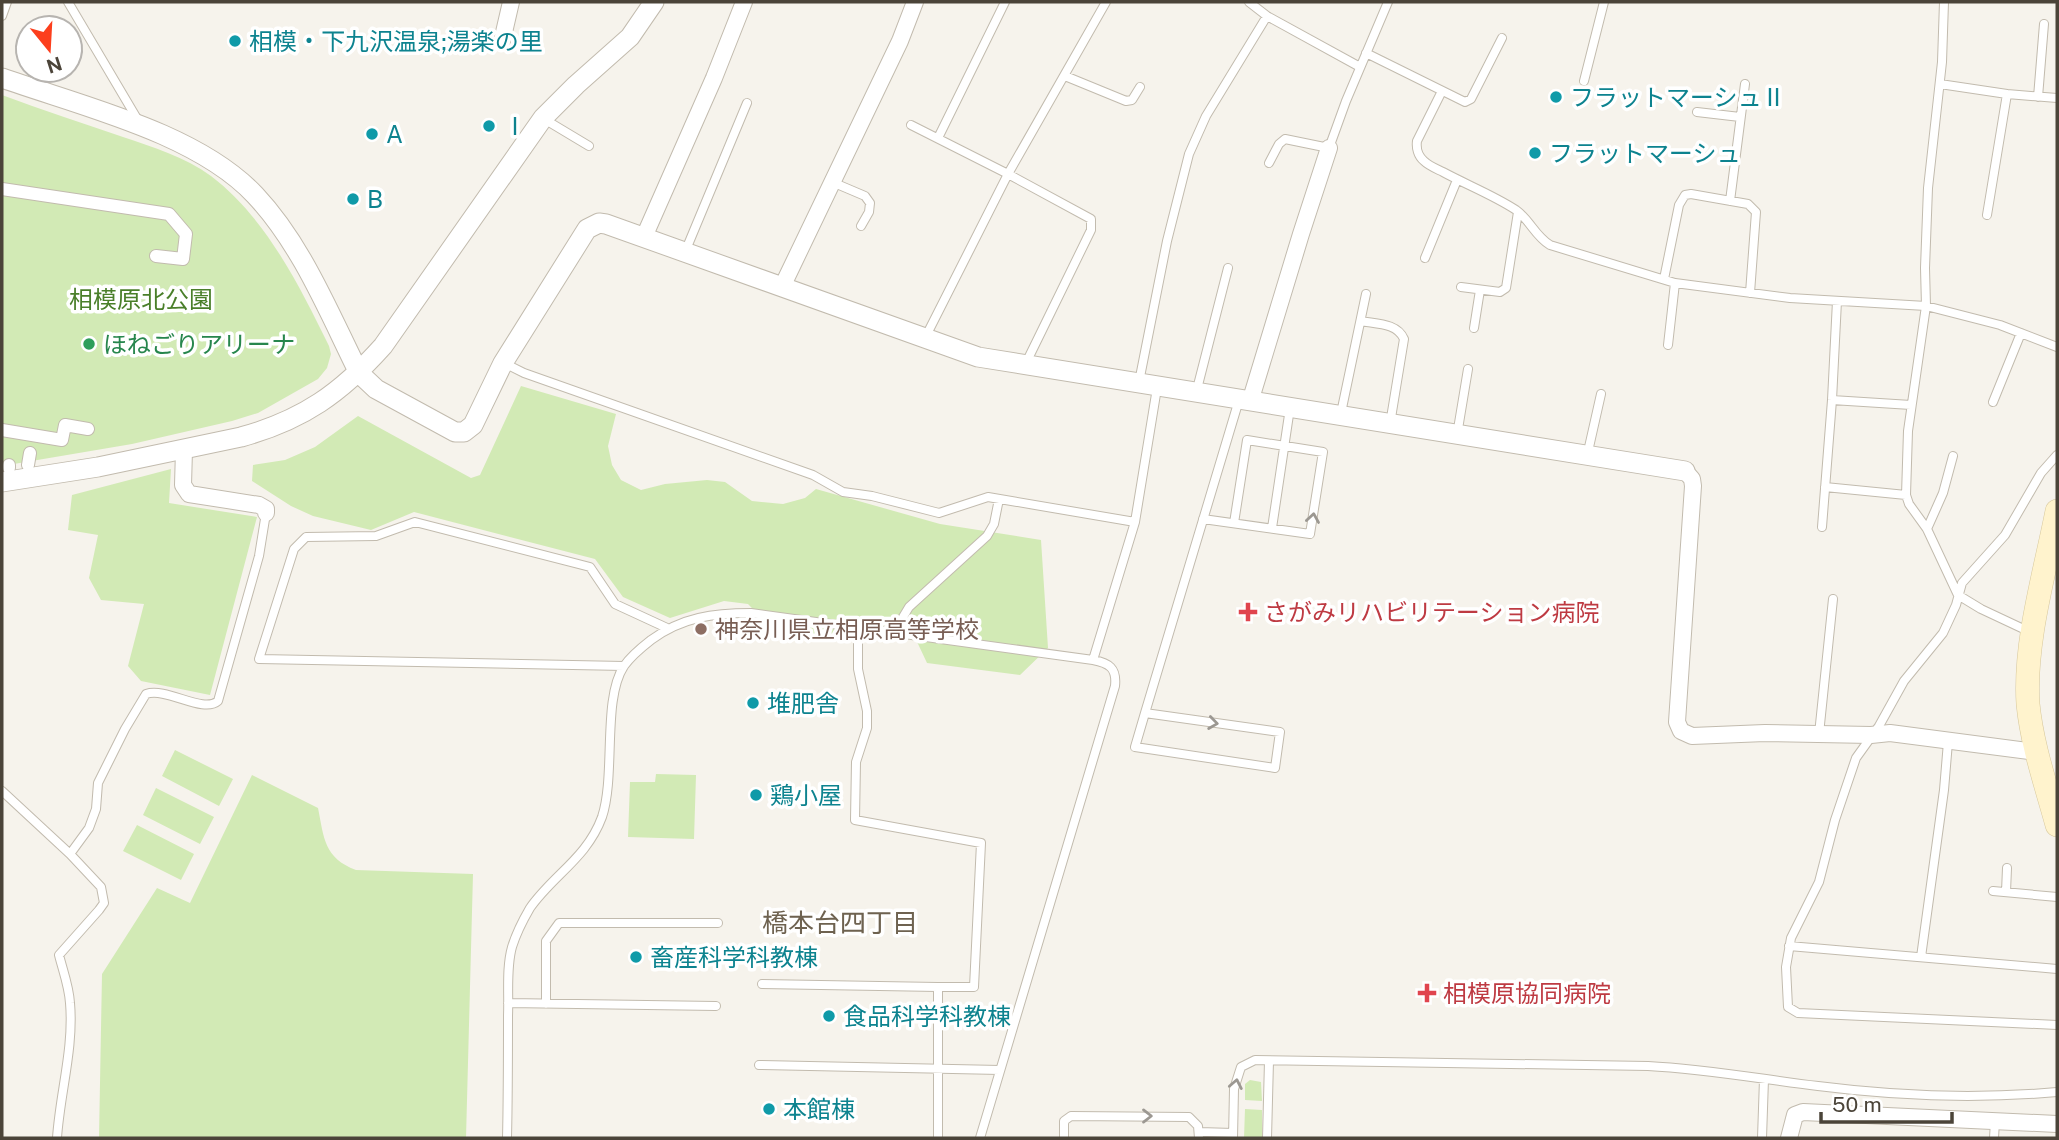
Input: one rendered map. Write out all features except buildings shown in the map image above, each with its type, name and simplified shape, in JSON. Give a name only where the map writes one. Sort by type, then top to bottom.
[{"type":"main road","points":[[2057,511],[2033,634],[2028,686],[2057,825]]},
{"type":"street","points":[[502,41],[511,2]]},
{"type":"street","points":[[7,472],[98,467],[184,450],[257,432],[318,405],[359,373],[383,346],[544,118],[630,37],[654,2]]},
{"type":"street","points":[[644,237],[714,78],[744,2]]},
{"type":"street","points":[[782,287],[900,41],[915,2]]},
{"type":"street","points":[[2,78],[174,139],[203,154],[255,194],[291,242],[359,373],[376,390],[455,432],[464,432],[473,425],[503,363],[587,229],[599,223],[606,223],[978,357],[1685,471],[1692,479],[1693,486],[1678,722],[1686,734],[1890,733],[1948,741],[2044,760]]},
{"type":"street","points":[[1245,401],[1329,148]]},
{"type":"street","points":[[2,189],[169,214],[186,234],[183,259],[156,256]]},
{"type":"street","points":[[2,430],[31,449],[62,440],[65,425],[88,429]]},
{"type":"street","points":[[184,450],[183,485],[189,494],[258,505],[266,509],[266,513]]},
{"type":"street","points":[[1789,1138],[1795,1115],[1803,1112],[2057,1124]]},
{"type":"lane","points":[[2,16],[8,2]]},
{"type":"lane","points":[[68,2],[142,127]]},
{"type":"lane","points":[[938,138],[1005,2]]},
{"type":"lane","points":[[925,338],[1008,174],[1107,2]]},
{"type":"lane","points":[[1249,2],[1267,16],[1360,67]]},
{"type":"lane","points":[[1269,163],[1279,144],[1285,139],[1329,148],[1388,2]]},
{"type":"lane","points":[[1584,81],[1604,2]]},
{"type":"lane","points":[[1944,2],[1940,84],[1928,188],[1926,306],[1908,431],[1906,495],[1909,504],[1927,529],[1958,595],[2033,634]]},
{"type":"lane","points":[[1093,660],[1135,522],[1148,385],[1167,241],[1189,154],[1206,116],[1267,16]]},
{"type":"lane","points":[[2038,97],[2044,24]]},
{"type":"lane","points":[[1366,53],[1462,101],[1471,99],[1502,38]]},
{"type":"lane","points":[[1065,76],[1126,101],[1132,100],[1140,87]]},
{"type":"lane","points":[[1730,201],[1745,84]]},
{"type":"lane","points":[[1940,84],[2057,98]]},
{"type":"lane","points":[[1441,91],[1416,145],[1424,162],[1491,195],[1518,212],[1530,222],[1538,236],[1550,245],[1675,283],[1837,301],[1926,306],[1987,321],[2057,348]]},
{"type":"lane","points":[[1987,215],[2007,94]]},
{"type":"lane","points":[[685,252],[747,103]]},
{"type":"lane","points":[[1696,112],[1740,117]]},
{"type":"lane","points":[[544,118],[589,146]]},
{"type":"lane","points":[[911,125],[1091,219],[1092,225],[1025,365]]},
{"type":"lane","points":[[1425,258],[1457,180]]},
{"type":"lane","points":[[832,182],[865,196],[870,203],[869,212],[861,226]]},
{"type":"lane","points":[[1664,279],[1681,199],[1691,194],[1748,204],[1756,212],[1750,293]]},
{"type":"lane","points":[[1461,287],[1500,292],[1506,288],[1518,212]]},
{"type":"lane","points":[[1196,393],[1228,268]]},
{"type":"lane","points":[[1668,345],[1675,283]]},
{"type":"lane","points":[[1474,328],[1480,290]]},
{"type":"lane","points":[[1340,416],[1366,294]]},
{"type":"lane","points":[[1822,527],[1837,301]]},
{"type":"lane","points":[[1362,321],[1392,327],[1398,330],[1404,339],[1390,424]]},
{"type":"lane","points":[[1993,401],[2021,333]]},
{"type":"lane","points":[[503,363],[524,373],[813,475],[843,492],[872,495],[939,513],[988,497],[1135,522]]},
{"type":"lane","points":[[1457,435],[1468,369]]},
{"type":"lane","points":[[1587,456],[1601,394]]},
{"type":"lane","points":[[1832,400],[1911,405]]},
{"type":"lane","points":[[1145,713],[1280,732],[1275,768],[1135,747],[1145,713],[1203,519],[1245,401]]},
{"type":"lane","points":[[1272,528],[1290,408]]},
{"type":"lane","points":[[1203,519],[1310,534],[1323,452],[1247,440],[1234,523]]},
{"type":"lane","points":[[2057,455],[2041,473],[2005,535],[1962,583],[1943,633],[1904,681],[1856,758],[1835,820],[1819,882],[1806,912],[1793,930],[1786,967],[1787,1000],[1792,1011],[1798,1013],[2057,1025]]},
{"type":"lane","points":[[1927,529],[1943,493],[1953,456]]},
{"type":"lane","points":[[1825,487],[1906,495]]},
{"type":"lane","points":[[900,634],[902,617],[909,607],[987,536],[994,524],[999,499]]},
{"type":"lane","points":[[69,854],[89,828],[96,809],[98,783],[146,694],[156,692],[209,705],[218,701],[259,556],[266,513]]},
{"type":"lane","points":[[624,666],[259,659],[294,549],[306,537],[376,536],[415,522],[590,567],[615,604],[667,628]]},
{"type":"lane","points":[[1819,734],[1833,599]]},
{"type":"lane","points":[[507,1138],[511,949],[518,930],[539,898],[577,860],[592,839],[602,816],[608,791],[613,703],[616,685],[624,666],[642,647],[667,628],[689,619],[721,613],[751,613],[1093,660],[1105,662],[1115,672],[1115,686],[980,1138]]},
{"type":"lane","points":[[762,985],[974,988],[981,843],[855,820],[856,762],[864,742],[867,720],[858,669],[858,628]]},
{"type":"lane","points":[[1921,957],[1944,790],[1948,741]]},
{"type":"lane","points":[[2,791],[101,887],[104,903],[60,955],[71,1011],[70,1045],[57,1138]]},
{"type":"lane","points":[[2006,892],[2007,867]]},
{"type":"lane","points":[[1993,891],[2057,897]]},
{"type":"lane","points":[[545,1004],[546,941],[559,923],[718,923]]},
{"type":"lane","points":[[1790,946],[2057,969]]},
{"type":"lane","points":[[938,987],[938,1138]]},
{"type":"lane","points":[[509,1003],[716,1006]]},
{"type":"lane","points":[[1064,1138],[1064,1121],[1071,1116],[1189,1117],[1198,1126],[1199,1135],[1233,1135],[1234,1089],[1241,1067],[1255,1060],[1648,1066],[1707,1070],[1830,1087],[1948,1095],[1998,1096],[2057,1092]]},
{"type":"lane","points":[[1267,1138],[1269,1061]]},
{"type":"lane","points":[[759,1065],[1000,1070]]},
{"type":"lane","points":[[1762,1138],[1765,1079]]},
{"type":"lane","points":[[1994,1138],[1995,1121]]},
{"type":"green space","name":"相模原北公園","points":[[2,95],[168,153],[201,169],[231,193],[265,232],[293,276],[329,346],[331,354],[327,368],[318,379],[258,413],[232,421],[132,444],[2,466]]},
{"type":"green space","points":[[521,386],[616,414],[608,446],[612,465],[621,480],[641,490],[665,484],[707,480],[725,482],[752,501],[783,504],[805,498],[816,489],[940,524],[1041,540],[1048,648],[1020,675],[927,663],[911,629],[847,620],[833,641],[777,634],[748,604],[724,601],[670,618],[623,597],[595,559],[414,512],[371,530],[313,516],[291,506],[252,481],[253,465],[285,460],[315,447],[358,416],[471,478],[480,475]]},
{"type":"green space","points":[[171,469],[169,503],[257,517],[210,695],[141,681],[128,666],[144,604],[101,600],[89,578],[98,535],[68,530],[72,495]]},
{"type":"green space","points":[[175,750],[233,779],[219,806],[162,776]]},
{"type":"green space","points":[[656,774],[696,775],[694,839],[628,837],[630,782],[655,782]]},
{"type":"green space","points":[[252,775],[318,808],[324,838],[331,853],[356,870],[473,874],[466,1138],[99,1138],[102,974],[157,888],[190,903]]},
{"type":"green space","points":[[156,788],[214,817],[200,844],[143,815]]},
{"type":"green space","points":[[137,825],[194,854],[181,880],[123,851]]},
{"type":"green space","points":[[1250,1080],[1261,1082],[1262,1101],[1245,1100],[1245,1084]]},
{"type":"green space","points":[[1245,1109],[1262,1110],[1262,1138],[1244,1138]]},
{"type":"place","name":"相模・下九沢温泉;湯楽の里","points":[[235,41]]},
{"type":"place","name":"フラットマーシュⅡ","points":[[1556,97]]},
{"type":"place","name":"Ⅰ","points":[[489,126]]},
{"type":"place","name":"A","points":[[372,134]]},
{"type":"place","name":"フラットマーシュ","points":[[1535,153]]},
{"type":"place","name":"B","points":[[353,199]]},
{"type":"place","name":"ほねごりアリーナ","points":[[89,344]]},
{"type":"place","name":"さがみリハビリテーション病院","points":[[1248,612]]},
{"type":"place","name":"神奈川県立相原高等学校","points":[[701,629]]},
{"type":"place","name":"堆肥舎","points":[[753,703]]},
{"type":"place","name":"鶏小屋","points":[[756,795]]},
{"type":"place","name":"畜産科学科教棟","points":[[636,957]]},
{"type":"place","name":"相模原協同病院","points":[[1427,993]]},
{"type":"place","name":"食品科学科教棟","points":[[829,1016]]},
{"type":"place","name":"本館棟","points":[[769,1109]]},
{"type":"district","name":"橋本台四丁目","points":[[840,922]]}]
